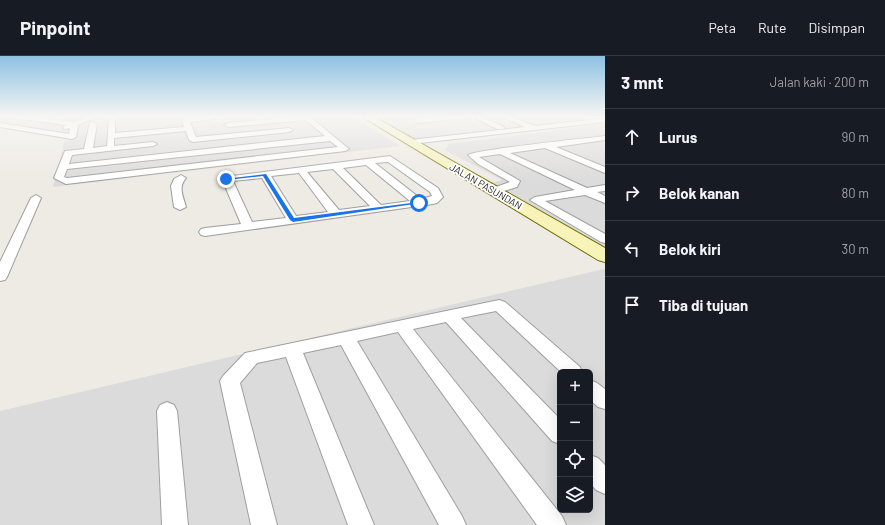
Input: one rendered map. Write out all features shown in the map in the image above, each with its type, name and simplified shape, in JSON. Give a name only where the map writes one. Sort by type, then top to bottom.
[{"type":"street","points":[[88,150],[90,138]]},
{"type":"street","points":[[110,148],[111,138]]},
{"type":"street","points":[[152,138],[153,157]]},
{"type":"street","points":[[202,165],[193,140],[215,138]]},
{"type":"street","points":[[297,138],[300,141]]},
{"type":"street","points":[[64,166],[153,157],[177,152],[198,152],[332,138],[345,149],[133,174],[63,181],[59,178],[67,153],[153,144]]},
{"type":"street","name":"JALAN PASUNDAN","points":[[404,138],[605,256]]},
{"type":"street","points":[[411,142],[447,138]]},
{"type":"street","points":[[494,191],[514,185],[515,181],[478,162],[472,155],[605,138]]},
{"type":"street","points":[[585,140],[605,148]]},
{"type":"street","points":[[545,145],[605,170]]},
{"type":"street","points":[[500,151],[605,200]]},
{"type":"street","points":[[131,159],[133,174]]},
{"type":"street","points":[[205,232],[433,201],[438,197],[434,190],[393,160],[265,174],[236,174],[226,179],[248,226]]},
{"type":"street","points":[[368,162],[419,203]]},
{"type":"street","points":[[336,166],[378,208]]},
{"type":"street","points":[[301,170],[336,214]]},
{"type":"street","points":[[265,174],[293,220]]},
{"type":"street","points":[[180,207],[176,186],[177,181],[181,178]]},
{"type":"street","points":[[605,188],[535,200],[605,239]]},
{"type":"street","points":[[0,277],[36,198]]},
{"type":"street","points":[[264,525],[230,381],[251,358],[498,305],[570,369]]},
{"type":"street","points":[[449,315],[557,431]]},
{"type":"street","points":[[402,326],[553,525]]},
{"type":"street","points":[[346,338],[454,525]]},
{"type":"street","points":[[292,349],[361,525]]},
{"type":"street","points":[[593,391],[605,401]]},
{"type":"street","points":[[167,411],[175,525]]},
{"type":"street","points":[[593,469],[605,482]]},
{"type":"shaded area","points":[[65,138],[387,138],[400,146],[53,187]]},
{"type":"shaded area","points":[[414,138],[455,138],[421,142]]},
{"type":"shaded area","points":[[497,138],[605,138],[605,247],[492,183],[502,180],[445,150],[449,144]]},
{"type":"shaded area","points":[[604,269],[605,270],[605,525],[0,525],[0,411]]},
{"type":"route","points":[[226,179],[265,174],[293,220],[419,203]]}]
